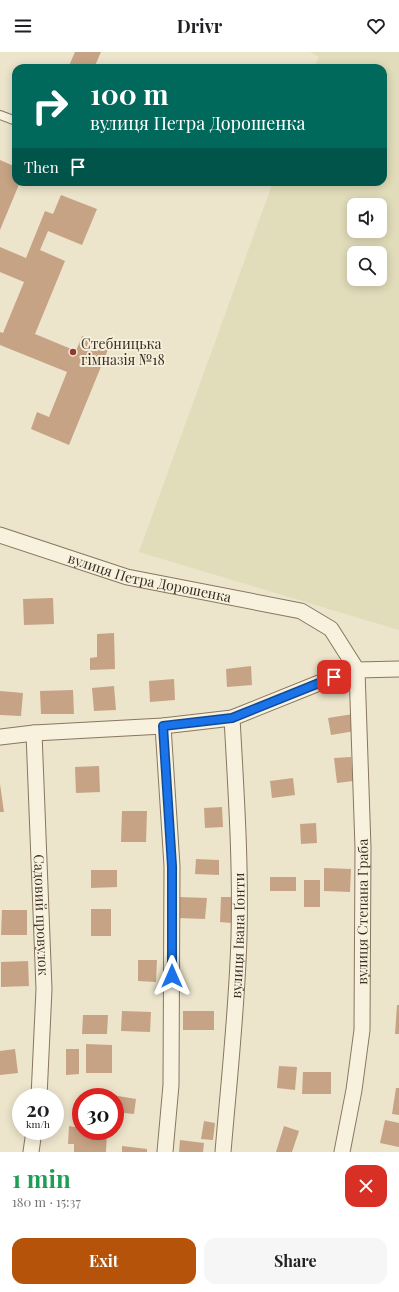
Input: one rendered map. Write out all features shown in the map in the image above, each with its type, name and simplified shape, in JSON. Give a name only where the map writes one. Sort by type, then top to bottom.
[{"type":"street","name":"вулиця Петра Дорошенка","points":[[0,535],[127,577],[301,611],[331,629],[357,670]]},
{"type":"street","points":[[0,737],[34,733],[163,726],[232,718],[334,677],[357,670],[399,669]]},
{"type":"street","name":"вулиця Степана Граба","points":[[342,1152],[354,1090],[362,1030],[363,848],[357,670]]},
{"type":"street","name":"вулиця Івана Ґонти","points":[[223,1152],[234,1024],[239,936],[238,828],[232,718]]},
{"type":"street","points":[[163,726],[172,866],[171,1086],[165,1152]]},
{"type":"street","name":"Садовий провулок","points":[[34,733],[44,989],[39,1088]]},
{"type":"street","points":[[31,1152],[33,1140]]},
{"type":"lane","points":[[0,115],[12,120]]},
{"type":"shaded area","points":[[310,52],[399,52],[399,630],[139,552],[272,186],[387,186],[387,64],[316,64],[319,57]]},
{"type":"building","points":[[75,52],[101,52],[96,64],[70,64]]},
{"type":"building","points":[[0,160],[12,165],[12,186],[18,186],[0,230]]},
{"type":"building","points":[[61,195],[97,209],[82,245],[48,231],[40,250],[65,261],[35,334],[76,351],[82,336],[109,347],[69,445],[31,429],[37,412],[49,417],[67,372],[0,345],[0,332],[3,333],[24,282],[0,272],[0,247],[26,258],[45,211],[53,214]]},
{"type":"building","points":[[53,598],[54,624],[24,625],[23,599]]},
{"type":"building","points":[[114,633],[115,669],[90,670],[90,658],[97,657],[97,634]]},
{"type":"building","points":[[251,666],[252,685],[227,687],[226,669]]},
{"type":"building","points":[[174,679],[175,700],[150,702],[149,681]]},
{"type":"building","points":[[114,686],[116,710],[94,711],[92,688]]},
{"type":"building","points":[[73,690],[74,714],[41,714],[40,691]]},
{"type":"building","points":[[0,691],[23,693],[21,716],[0,715]]},
{"type":"building","points":[[353,714],[355,731],[331,735],[328,718]]},
{"type":"building","points":[[351,757],[353,781],[337,783],[334,758]]},
{"type":"building","points":[[99,766],[100,792],[76,793],[75,767]]},
{"type":"building","points":[[293,778],[295,795],[272,798],[270,781]]},
{"type":"building","points":[[0,784],[4,812],[0,812]]},
{"type":"building","points":[[222,807],[223,827],[205,828],[204,808]]},
{"type":"building","points":[[122,811],[147,811],[146,842],[121,842]]},
{"type":"building","points":[[316,823],[317,843],[301,844],[300,824]]},
{"type":"building","points":[[196,859],[219,860],[219,875],[195,874]]},
{"type":"building","points":[[324,868],[351,869],[350,892],[324,891]]},
{"type":"building","points":[[91,870],[117,870],[117,887],[91,888]]},
{"type":"building","points":[[270,877],[296,877],[296,891],[270,891]]},
{"type":"building","points":[[304,880],[320,880],[320,907],[304,907]]},
{"type":"building","points":[[179,897],[207,898],[205,919],[178,918]]},
{"type":"building","points":[[221,897],[233,897],[232,923],[220,922]]},
{"type":"building","points":[[91,909],[111,909],[111,936],[91,936]]},
{"type":"building","points":[[2,910],[27,910],[27,935],[1,935]]},
{"type":"building","points":[[138,960],[157,960],[156,982],[138,981]]},
{"type":"building","points":[[28,961],[29,986],[1,987],[1,962]]},
{"type":"building","points":[[397,1005],[399,1005],[399,1034],[395,1034]]},
{"type":"building","points":[[122,1011],[151,1012],[150,1032],[121,1031]]},
{"type":"building","points":[[183,1011],[214,1011],[214,1030],[183,1030]]},
{"type":"building","points":[[83,1015],[108,1015],[107,1034],[82,1034]]},
{"type":"building","points":[[86,1044],[112,1045],[112,1073],[86,1073]]},
{"type":"building","points":[[15,1049],[18,1073],[0,1075],[0,1051]]},
{"type":"building","points":[[66,1049],[79,1049],[79,1074],[66,1075]]},
{"type":"building","points":[[279,1066],[297,1067],[295,1090],[277,1088]]},
{"type":"building","points":[[303,1072],[331,1072],[331,1094],[302,1094]]},
{"type":"building","points":[[396,1088],[399,1088],[399,1115],[392,1114]]},
{"type":"building","points":[[124,1097],[136,1099],[134,1114],[124,1113]]},
{"type":"building","points":[[385,1120],[399,1123],[399,1147],[380,1143]]},
{"type":"building","points":[[204,1121],[215,1123],[213,1140],[201,1139]]},
{"type":"building","points":[[69,1126],[72,1126],[72,1140],[107,1140],[106,1152],[74,1152],[74,1144],[68,1144]]},
{"type":"building","points":[[284,1126],[299,1131],[292,1152],[276,1152]]},
{"type":"building","points":[[180,1140],[204,1143],[203,1152],[179,1152]]},
{"type":"building","points":[[122,1146],[147,1149],[147,1152],[122,1152]]},
{"type":"place","name":"Стебницька гімназія №18","points":[[73,352]]},
{"type":"route","points":[[172,976],[172,866],[163,726],[232,718],[334,677]]}]
